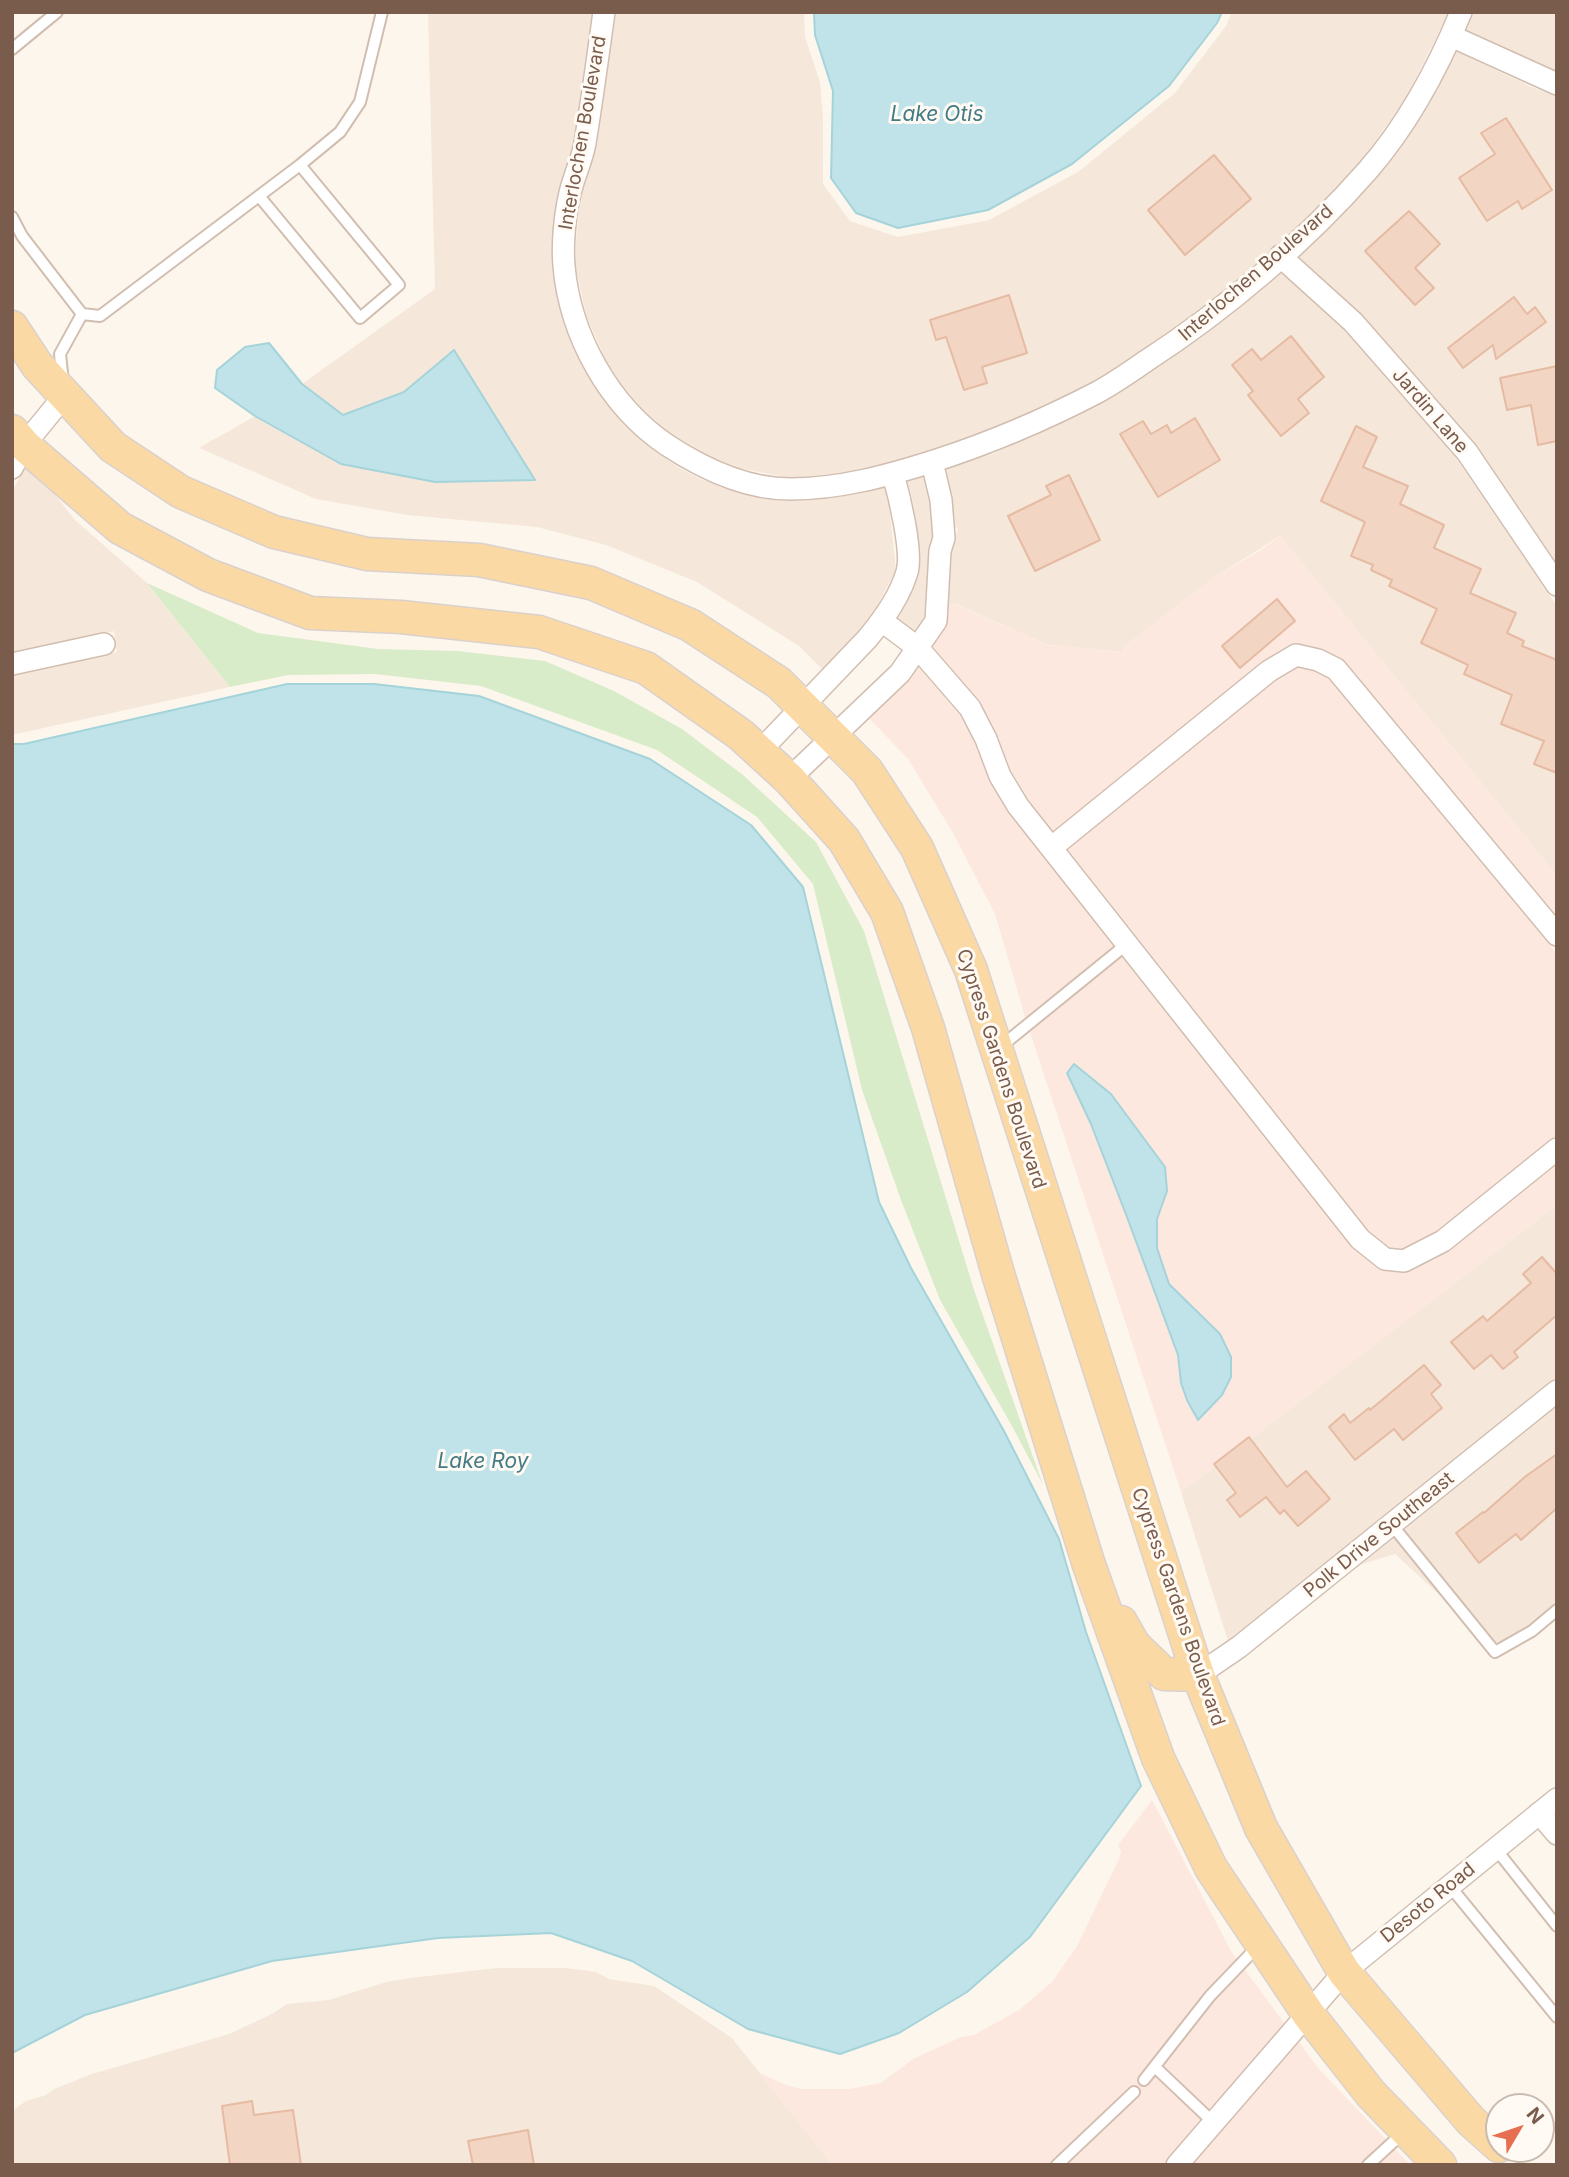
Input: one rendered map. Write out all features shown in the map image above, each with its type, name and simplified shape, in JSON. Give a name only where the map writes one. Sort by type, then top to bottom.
[{"type":"main road","name":"Cypress Gardens Boulevard","points":[[12,327],[37,365],[113,447],[181,492],[274,532],[367,554],[479,560],[591,583],[690,625],[779,682],[867,771],[916,848],[971,970],[1198,1675],[1261,1828],[1344,1972],[1485,2134]]},
{"type":"main road","points":[[15,450],[120,528],[208,575],[310,613],[401,617],[539,632],[646,668],[760,751],[844,840],[887,912],[928,1028],[999,1277],[1089,1565],[1158,1758],[1211,1868],[1308,2015],[1371,2094],[1440,2165]]},
{"type":"main road","points":[[1089,1565],[1134,1645],[1164,1674],[1198,1675]]},
{"type":"street","name":"Interlochen Boulevard","points":[[604,12],[584,148],[569,197],[564,266],[575,320],[595,366],[612,393],[633,417],[658,439],[705,468],[735,479],[788,490],[844,484],[893,474],[991,443],[1099,392],[1177,341],[1227,302],[1347,194],[1387,146],[1416,102],[1461,12]]},
{"type":"street","points":[[1451,36],[1540,78],[1557,83]]},
{"type":"street","name":"Jardin Lane","points":[[1280,256],[1353,323],[1459,443],[1557,585]]},
{"type":"street","points":[[15,450],[65,395]]},
{"type":"street","points":[[789,779],[900,673],[936,621],[940,551],[944,538],[941,500],[932,462]]},
{"type":"street","points":[[760,751],[882,621],[908,571],[901,501],[893,474]]},
{"type":"street","points":[[882,621],[918,648],[970,708],[986,739],[1000,776],[1018,806],[1360,1239],[1385,1259],[1404,1261],[1443,1241],[1557,1149]]},
{"type":"street","points":[[12,664],[104,644]]},
{"type":"street","points":[[1051,848],[1269,671],[1296,655],[1318,660],[1336,669],[1557,935]]},
{"type":"street","name":"Polk Drive Southeast","points":[[1198,1675],[1240,1647],[1557,1391]]},
{"type":"street","name":"Desoto Road","points":[[1177,2165],[1344,1972],[1557,1799]]},
{"type":"street","points":[[1539,1813],[1557,1833]]},
{"type":"lane","points":[[12,50],[57,12]]},
{"type":"lane","points":[[12,216],[22,236],[82,314],[100,316],[340,132],[360,102],[382,12]]},
{"type":"lane","points":[[259,196],[360,318],[399,285],[300,165]]},
{"type":"lane","points":[[65,395],[60,354],[82,314]]},
{"type":"lane","points":[[997,1050],[1127,944]]},
{"type":"lane","points":[[1392,1525],[1495,1652],[1532,1631],[1557,1610]]},
{"type":"lane","points":[[1495,1848],[1557,1926]]},
{"type":"lane","points":[[1449,1885],[1557,2017]]},
{"type":"lane","points":[[1144,2080],[1210,1996],[1261,1943]]},
{"type":"lane","points":[[1155,2067],[1214,2123]]},
{"type":"lane","points":[[1057,2165],[1134,2092]]},
{"type":"lane","points":[[1368,2165],[1406,2130]]},
{"type":"shaded area","points":[[428,12],[593,12],[573,147],[558,197],[552,267],[564,324],[585,372],[624,425],[650,448],[678,467],[698,478],[731,490],[785,501],[844,496],[885,487],[896,570],[872,616],[823,670],[799,646],[697,582],[606,545],[537,527],[407,515],[316,499],[199,448],[255,416],[341,464],[454,350],[404,392],[343,415],[302,384],[435,289]]},
{"type":"shaded area","points":[[616,12],[804,12],[805,37],[820,82],[823,184],[850,221],[898,237],[989,220],[1078,172],[1175,93],[1226,26],[1232,12],[1449,12],[1406,98],[1360,163],[1305,220],[1221,294],[1171,333],[1094,382],[988,432],[891,463],[844,473],[790,478],[739,468],[710,457],[666,430],[642,409],[622,385],[605,359],[586,315],[575,264],[580,198],[595,148]]},
{"type":"shaded area","points":[[1473,12],[1557,12],[1557,72],[1465,30]]},
{"type":"shaded area","points":[[1455,51],[1557,96],[1557,564],[1476,444],[1362,315],[1297,255],[1354,202],[1396,152],[1426,108]]},
{"type":"shaded area","points":[[1279,271],[1345,331],[1457,459],[1557,606],[1557,876],[1280,536],[1215,577],[1125,646],[1122,652],[1048,645],[954,603],[948,607],[952,551],[958,528],[936,525],[929,551],[924,618],[915,632],[896,617],[919,569],[912,498],[907,481],[995,453],[1105,401],[1183,350],[1234,311]]},
{"type":"shaded area","points":[[27,463],[75,520],[147,583],[230,687],[12,735],[12,675],[117,652],[114,631],[12,653],[12,492]]},
{"type":"shaded area","points":[[1280,536],[1557,876],[1557,916],[1345,661],[1321,649],[1300,644],[1291,645],[1263,663],[1053,832],[1028,799],[1011,770],[997,734],[980,702],[932,646],[945,626],[948,607],[953,603],[1048,645],[1122,652],[1125,646],[1215,577]]},
{"type":"shaded area","points":[[918,666],[960,715],[990,782],[1009,813],[1351,1246],[1377,1268],[1402,1272],[1447,1250],[1557,1162],[1557,1205],[1181,1492],[1025,1017],[995,914],[953,833],[908,759],[869,718],[908,680]],"holes":[[[1067,1073],[1167,1191],[1157,1219],[1157,1248],[1169,1284],[1220,1334],[1231,1377],[1222,1395],[1198,1420],[1181,1383],[1178,1355],[1127,1217],[1091,1124]]]},
{"type":"shaded area","points":[[1297,667],[1312,670],[1328,678],[1557,954],[1557,1135],[1437,1232],[1403,1249],[1390,1248],[1369,1231],[1067,848],[1276,680]]},
{"type":"shaded area","points":[[1557,1205],[1557,1377],[1228,1641],[1181,1492]]},
{"type":"shaded area","points":[[1557,1404],[1557,1616],[1500,1656],[1461,1615],[1395,1554],[1359,1565]]},
{"type":"shaded area","points":[[1152,1800],[1231,1951],[1285,2024],[1220,2101],[1163,2165],[833,2165],[758,2072],[801,2089],[849,2089],[881,2083],[913,2059],[961,2037],[974,2035],[1019,2010],[1052,1982],[1077,1946],[1119,1859],[1121,1852],[1118,1845]]},
{"type":"shaded area","points":[[497,1968],[583,1970],[596,1972],[609,1979],[654,1986],[732,2038],[833,2165],[12,2165],[12,2111],[26,2101],[46,2095],[54,2089],[92,2074],[229,2034],[287,2004],[329,2000],[386,1982]]},
{"type":"shaded area","points":[[1298,2041],[1319,2069],[1410,2165],[1191,2165]]},
{"type":"green space","points":[[147,583],[258,633],[378,649],[457,651],[545,661],[614,691],[682,729],[743,775],[816,842],[864,931],[975,1293],[1043,1485],[940,1300],[901,1200],[862,1090],[813,884],[757,817],[657,750],[481,686],[375,674],[288,675],[230,687]]},
{"type":"water","name":"Lake Otis","points":[[814,12],[1222,12],[1217,23],[1169,86],[1072,164],[988,210],[898,228],[856,213],[831,178],[833,91],[815,35]]},
{"type":"water","points":[[269,343],[302,384],[343,415],[404,392],[454,350],[535,480],[435,482],[341,464],[255,416],[215,388],[217,370],[245,347]]},
{"type":"water","name":"Lake Roy","points":[[287,684],[374,684],[479,696],[650,759],[751,825],[803,887],[879,1202],[911,1268],[1004,1431],[1059,1539],[1086,1632],[1141,1786],[1030,1937],[967,1992],[899,2033],[840,2054],[748,2029],[632,1961],[551,1933],[438,1938],[272,1961],[85,2015],[12,2053],[12,744],[24,744]]},
{"type":"water","points":[[1074,1064],[1111,1094],[1165,1167],[1167,1191],[1157,1219],[1157,1248],[1169,1284],[1220,1334],[1231,1357],[1231,1377],[1222,1395],[1198,1420],[1181,1383],[1178,1355],[1127,1217],[1091,1124],[1067,1073]]},
{"type":"building","points":[[1506,118],[1552,190],[1522,209],[1518,201],[1487,221],[1459,178],[1495,154],[1481,133]]},
{"type":"building","points":[[1214,155],[1251,199],[1185,255],[1148,210]]},
{"type":"building","points":[[1409,211],[1440,244],[1415,268],[1434,288],[1415,305],[1365,251]]},
{"type":"building","points":[[1009,295],[1027,353],[982,367],[987,383],[964,390],[946,337],[936,340],[930,320]]},
{"type":"building","points":[[1514,297],[1527,314],[1535,307],[1546,322],[1496,359],[1493,345],[1463,368],[1448,348]]},
{"type":"building","points":[[1291,336],[1324,377],[1298,399],[1309,413],[1281,436],[1248,395],[1253,391],[1232,365],[1252,349],[1261,360]]},
{"type":"building","points":[[1557,366],[1557,441],[1538,445],[1531,405],[1507,410],[1500,378]]},
{"type":"building","points":[[1195,418],[1220,460],[1158,497],[1120,434],[1143,421],[1151,434],[1167,425],[1171,433]]},
{"type":"building","points":[[1356,426],[1377,437],[1363,467],[1408,486],[1400,504],[1444,525],[1434,548],[1481,569],[1470,593],[1516,613],[1507,633],[1524,641],[1522,646],[1557,660],[1557,773],[1534,764],[1544,741],[1501,724],[1512,695],[1464,674],[1468,665],[1421,643],[1437,609],[1389,586],[1392,580],[1371,570],[1373,565],[1351,556],[1365,522],[1321,501]]},
{"type":"building","points":[[1069,475],[1100,540],[1035,571],[1008,516],[1051,495],[1046,486]]},
{"type":"building","points":[[1277,599],[1295,621],[1240,668],[1222,646]]},
{"type":"building","points":[[1542,1257],[1557,1274],[1557,1315],[1514,1352],[1518,1357],[1503,1369],[1491,1355],[1474,1369],[1451,1342],[1483,1316],[1487,1321],[1531,1283],[1523,1274]]},
{"type":"building","points":[[1424,1365],[1441,1385],[1431,1394],[1442,1408],[1403,1440],[1394,1429],[1355,1460],[1329,1427],[1344,1414],[1350,1423],[1369,1408],[1370,1410]]},
{"type":"building","points":[[1249,1437],[1287,1487],[1306,1471],[1330,1499],[1298,1526],[1284,1510],[1280,1514],[1266,1497],[1240,1517],[1227,1500],[1236,1493],[1214,1464]]},
{"type":"building","points":[[1557,1454],[1557,1508],[1521,1540],[1516,1534],[1479,1563],[1456,1533]]},
{"type":"building","points":[[252,2101],[254,2115],[293,2110],[301,2165],[230,2165],[222,2106]]},
{"type":"building","points":[[528,2130],[534,2165],[473,2165],[468,2141]]}]
